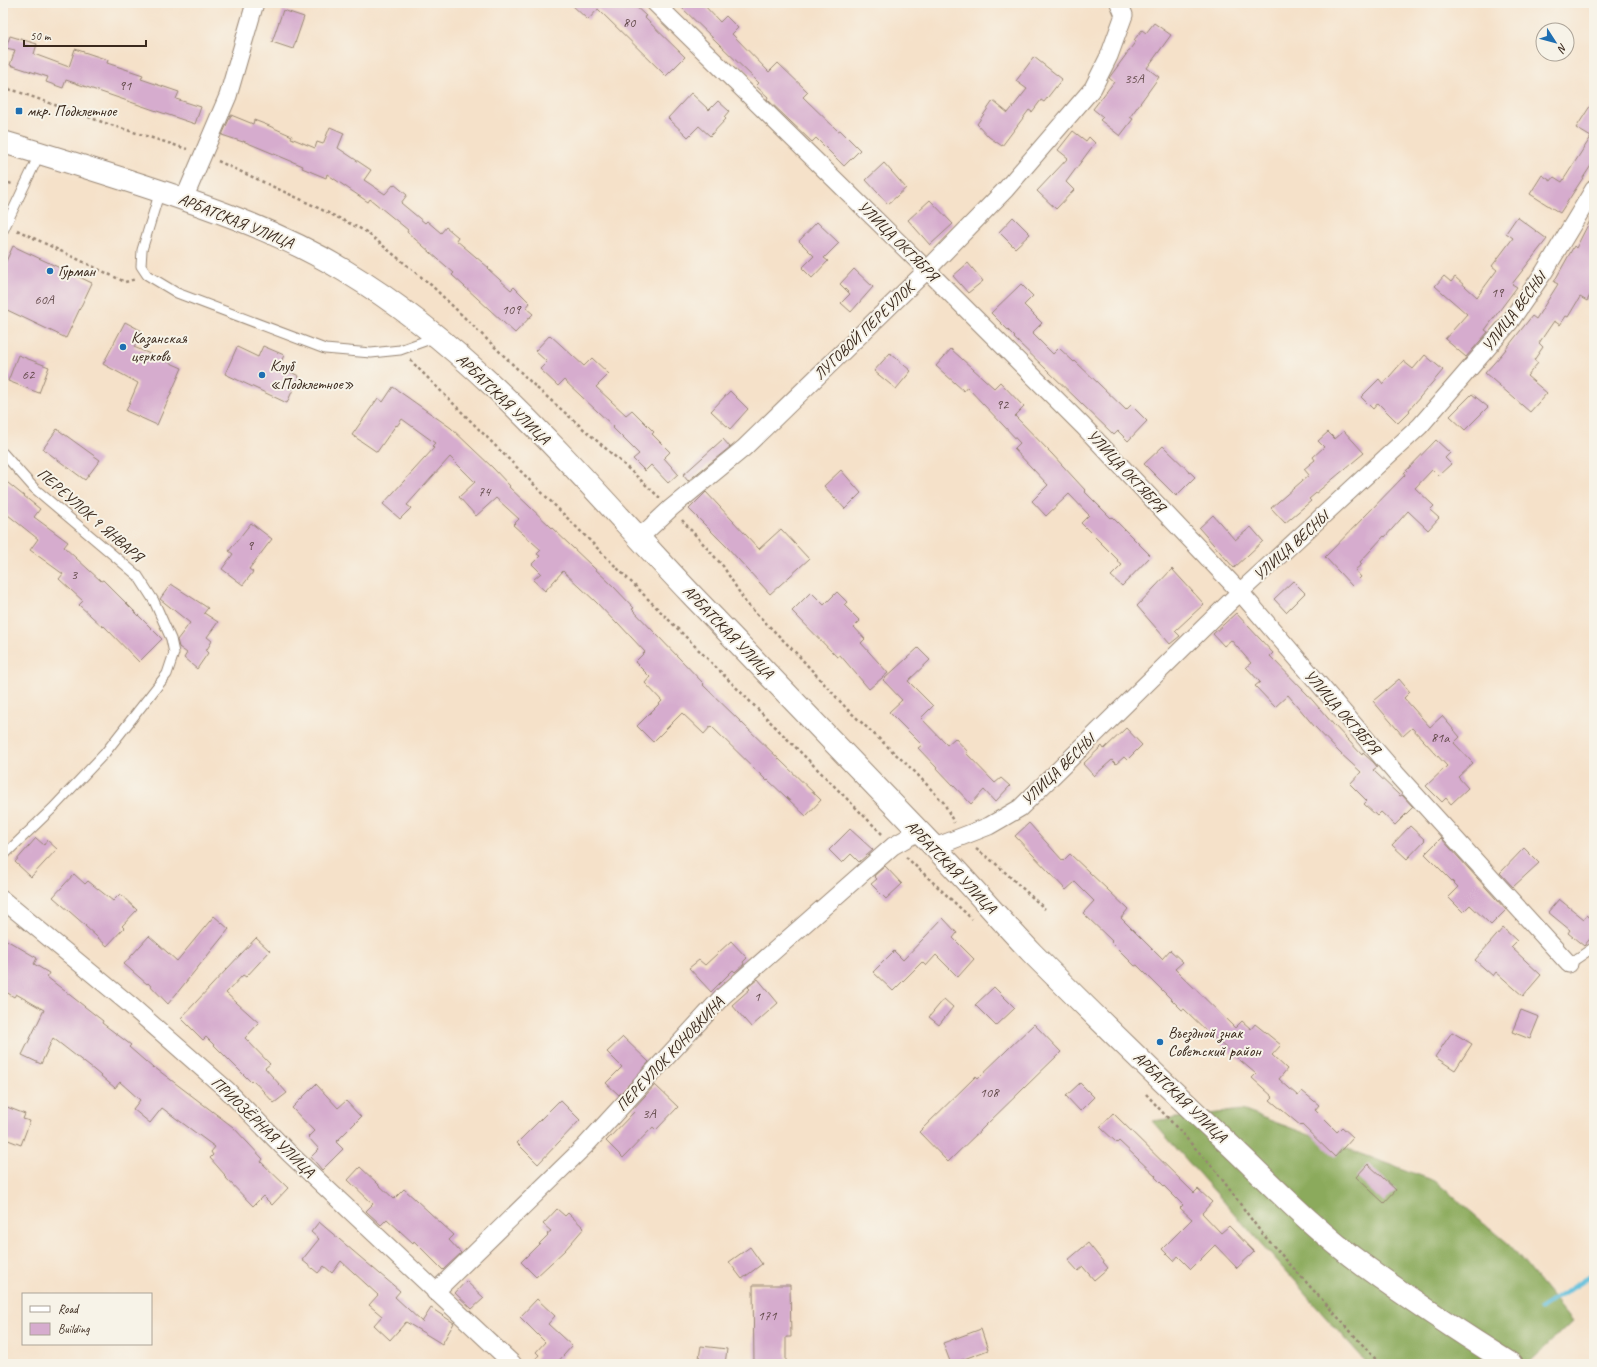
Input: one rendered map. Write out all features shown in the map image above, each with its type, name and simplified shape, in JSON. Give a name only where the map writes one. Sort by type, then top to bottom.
[{"type":"main road","name":"АРБАТСКАЯ УЛИЦА","points":[[3,142],[184,199],[245,223],[302,248],[329,262],[381,294],[436,337],[516,407],[638,539],[918,832],[935,847],[1030,950],[1202,1119],[1311,1222],[1361,1264],[1477,1343],[1512,1364]]},
{"type":"street","points":[[184,199],[228,96],[255,3]]},
{"type":"street","name":"УЛИЦА ОКТЯБРЯ","points":[[655,3],[928,270],[1083,426],[1240,592],[1398,776],[1569,964]]},
{"type":"street","name":"ЛУГОВОЙ ПЕРЕУЛОК","points":[[638,539],[671,508],[744,448],[928,270],[1006,189],[1093,88],[1109,56],[1124,14],[1120,3]]},
{"type":"street","name":"УЛИЦА ВЕСНЫ","points":[[935,847],[989,826],[1020,808],[1240,592],[1338,503],[1425,420],[1509,324],[1544,272],[1594,189]]},
{"type":"street","name":"ПЕРЕУЛОК КОНОВКИНА","points":[[435,1292],[585,1146],[722,997],[893,846],[918,832]]},
{"type":"street","name":"ПРИОЗЁРНАЯ УЛИЦА","points":[[3,900],[129,1004],[227,1090],[290,1154],[513,1364]]},
{"type":"lane","points":[[4,228],[40,153]]},
{"type":"lane","points":[[160,191],[142,250],[141,266],[147,276],[177,292],[325,349],[371,354],[400,350],[436,337]]},
{"type":"lane","name":"ПЕРЕУЛОК 9 ЯНВАРЯ","points":[[3,453],[34,488],[138,576],[154,601],[171,639],[174,653],[167,674],[105,753],[53,808],[3,856]]},
{"type":"lane","points":[[1569,964],[1594,947]]},
{"type":"path","points":[[4,228],[125,282],[147,276]]},
{"type":"path","points":[[400,350],[893,846],[943,890],[975,921]]},
{"type":"path","points":[[1146,1094],[1216,1171],[1260,1231],[1380,1364]]},
{"type":"green space","points":[[1242,1110],[1435,1181],[1510,1245],[1572,1321],[1528,1364],[1368,1364],[1152,1121]]},
{"type":"building","points":[[570,3],[632,3],[646,16],[644,17],[685,57],[666,76],[598,9],[588,20]]},
{"type":"building","points":[[677,3],[702,3],[720,22],[726,16],[738,28],[732,34],[769,72],[778,63],[808,92],[803,97],[860,150],[844,166],[816,138],[812,142],[767,99],[768,97],[756,86],[759,83]]},
{"type":"building","points":[[283,10],[304,17],[293,49],[272,42]]},
{"type":"building","points":[[1154,23],[1171,35],[1147,68],[1159,77],[1130,117],[1133,119],[1120,136],[1100,120],[1103,117],[1093,109],[1114,82],[1109,78],[1136,41],[1134,40],[1142,30],[1146,33]]},
{"type":"building","points":[[10,36],[37,44],[34,54],[69,67],[75,49],[108,60],[107,63],[143,75],[141,79],[179,92],[176,99],[201,107],[195,124],[66,80],[63,88],[46,82],[48,77],[10,65],[15,50],[6,48]]},
{"type":"building","points":[[1034,57],[1062,79],[1044,102],[1041,100],[1032,112],[1029,110],[1002,146],[989,137],[977,124],[993,101],[1008,113],[1027,89],[1016,81]]},
{"type":"building","points":[[691,93],[709,110],[718,101],[729,111],[724,117],[726,119],[710,136],[699,126],[688,137],[668,118]]},
{"type":"building","points":[[1594,100],[1594,161],[1560,213],[1530,194],[1542,175],[1551,181],[1554,177],[1562,182],[1591,137],[1576,128]]},
{"type":"building","points":[[231,115],[253,124],[254,120],[267,125],[292,136],[291,138],[315,148],[317,142],[323,144],[330,127],[344,133],[338,148],[371,170],[364,180],[385,194],[394,184],[407,195],[401,203],[425,223],[427,221],[441,233],[446,227],[458,237],[456,240],[489,268],[488,269],[511,290],[514,287],[530,303],[526,308],[533,314],[515,333],[452,275],[454,273],[407,232],[408,230],[370,199],[368,202],[327,174],[326,178],[302,168],[303,166],[243,141],[222,135]]},
{"type":"building","points":[[1073,131],[1086,141],[1089,137],[1095,143],[1066,182],[1074,190],[1056,209],[1037,191],[1068,158],[1058,150]]},
{"type":"building","points":[[884,163],[906,188],[888,204],[866,180]]},
{"type":"building","points":[[930,200],[953,224],[930,245],[908,220]]},
{"type":"building","points":[[1594,213],[1594,288],[1587,301],[1580,297],[1568,317],[1566,316],[1560,325],[1554,321],[1539,343],[1543,347],[1534,360],[1538,363],[1527,376],[1547,393],[1530,412],[1485,373],[1532,316],[1536,319],[1558,284],[1554,282],[1574,246],[1576,248]]},
{"type":"building","points":[[1013,217],[1030,234],[1015,248],[999,232]]},
{"type":"building","points":[[1517,217],[1547,239],[1512,284],[1517,287],[1485,330],[1488,332],[1466,357],[1445,339],[1467,314],[1435,286],[1444,276],[1451,282],[1455,277],[1477,297],[1497,270],[1492,266],[1513,238],[1506,233]]},
{"type":"building","points":[[817,222],[839,243],[824,258],[828,261],[812,278],[802,268],[814,256],[799,241]]},
{"type":"building","points":[[13,246],[92,283],[66,338],[3,308],[3,268]]},
{"type":"building","points":[[968,263],[983,281],[968,293],[953,276]]},
{"type":"building","points":[[854,269],[873,287],[851,312],[841,303],[850,294],[840,284]]},
{"type":"building","points":[[1021,284],[1033,296],[1024,305],[1042,323],[1032,333],[1053,354],[1059,348],[1074,362],[1075,361],[1126,410],[1131,405],[1147,421],[1128,441],[1118,431],[1114,435],[1014,338],[1015,337],[991,313]]},
{"type":"building","points":[[125,322],[142,331],[134,347],[182,368],[157,425],[126,411],[138,383],[103,364]]},
{"type":"building","points":[[550,335],[584,366],[592,358],[609,374],[596,387],[626,415],[632,410],[654,432],[652,434],[670,452],[664,458],[678,474],[668,483],[651,465],[645,471],[633,459],[639,454],[613,428],[614,427],[564,380],[558,386],[540,369],[547,362],[535,351]]},
{"type":"building","name":"Клуб «Подклетное»","points":[[263,346],[284,355],[279,367],[299,376],[287,403],[225,374],[237,347],[258,357]]},
{"type":"building","points":[[951,349],[994,388],[1000,382],[1024,407],[1015,416],[1052,454],[1085,490],[1084,491],[1151,556],[1122,586],[1111,576],[1122,565],[1081,523],[1089,515],[1069,494],[1046,516],[1032,501],[1048,485],[1014,449],[1020,443],[967,387],[964,391],[936,366]]},
{"type":"building","points":[[890,353],[911,371],[896,389],[874,371]]},
{"type":"building","points":[[18,355],[49,367],[39,393],[8,381]]},
{"type":"building","points":[[1425,355],[1443,370],[1409,410],[1410,411],[1398,423],[1378,403],[1373,409],[1361,397],[1379,379],[1383,384],[1403,361],[1413,369]]},
{"type":"building","points":[[393,387],[451,428],[493,468],[510,486],[509,487],[613,586],[634,608],[632,609],[704,684],[703,685],[821,800],[806,816],[768,780],[767,781],[711,726],[704,734],[682,713],[653,742],[637,726],[662,701],[645,683],[650,677],[635,662],[645,652],[618,623],[617,624],[563,571],[545,591],[533,580],[541,573],[532,564],[540,556],[537,554],[541,550],[513,525],[519,519],[496,498],[476,516],[459,497],[475,482],[450,457],[407,505],[411,508],[400,519],[383,504],[434,448],[432,446],[435,443],[402,419],[377,452],[352,435],[378,398],[383,402]]},
{"type":"building","points":[[730,391],[748,409],[730,429],[711,411]]},
{"type":"building","points":[[1472,394],[1488,407],[1465,430],[1450,416]]},
{"type":"building","points":[[57,429],[100,460],[85,480],[43,449]]},
{"type":"building","points":[[1344,431],[1364,453],[1309,499],[1311,501],[1285,523],[1271,508],[1309,475],[1304,469],[1315,460],[1313,457],[1324,447],[1318,441],[1328,432],[1335,439]]},
{"type":"building","points":[[723,439],[730,447],[688,481],[683,475]]},
{"type":"building","points":[[1436,440],[1450,453],[1445,458],[1451,464],[1438,476],[1432,470],[1415,488],[1434,506],[1430,510],[1439,518],[1428,530],[1408,511],[1360,562],[1362,564],[1355,570],[1361,577],[1352,586],[1325,557],[1405,475],[1404,473]]},
{"type":"building","points":[[1163,446],[1195,477],[1176,496],[1144,464]]},
{"type":"building","points":[[841,470],[861,493],[845,509],[824,486]]},
{"type":"building","points":[[3,479],[40,509],[34,517],[68,542],[64,547],[101,581],[103,580],[162,639],[139,662],[104,626],[103,627],[79,605],[83,601],[59,579],[63,574],[30,550],[38,539],[3,511]]},
{"type":"building","points":[[706,492],[759,549],[781,529],[809,559],[770,594],[727,547],[689,509]]},
{"type":"building","points":[[1213,515],[1235,540],[1251,527],[1263,541],[1234,568],[1199,528]]},
{"type":"building","points":[[251,523],[272,539],[249,569],[253,572],[243,585],[222,569],[233,554],[229,551]]},
{"type":"building","points":[[1172,569],[1204,604],[1175,631],[1180,636],[1170,644],[1137,606]]},
{"type":"building","points":[[1293,581],[1305,593],[1286,612],[1274,599]]},
{"type":"building","points":[[171,584],[208,608],[204,613],[218,622],[207,637],[212,641],[206,651],[208,653],[197,669],[184,658],[187,653],[179,647],[177,640],[190,623],[160,599]]},
{"type":"building","points":[[811,592],[824,605],[837,592],[847,602],[844,605],[860,621],[854,627],[865,639],[861,643],[888,673],[869,689],[840,655],[837,657],[792,611]]},
{"type":"building","points":[[1236,613],[1273,653],[1270,656],[1307,694],[1362,755],[1363,753],[1374,763],[1377,767],[1373,770],[1400,796],[1402,795],[1413,807],[1395,825],[1381,812],[1377,816],[1364,804],[1367,801],[1350,784],[1361,772],[1314,726],[1288,695],[1275,707],[1255,686],[1260,682],[1246,667],[1251,663],[1231,640],[1224,646],[1213,634]]},
{"type":"building","points":[[918,648],[930,660],[908,681],[933,706],[921,718],[947,745],[955,738],[968,752],[966,753],[995,783],[1001,778],[1010,786],[995,802],[984,790],[971,804],[918,748],[922,745],[889,712],[902,700],[883,680]]},
{"type":"building","points":[[1399,679],[1410,692],[1404,698],[1430,727],[1442,716],[1460,737],[1454,743],[1473,763],[1458,777],[1468,788],[1451,804],[1446,798],[1442,802],[1426,786],[1447,766],[1412,728],[1403,736],[1373,701]]},
{"type":"building","points":[[1126,728],[1142,745],[1127,760],[1124,757],[1116,764],[1112,760],[1094,776],[1083,764],[1102,746],[1104,749]]},
{"type":"building","points":[[1029,823],[1063,861],[1070,854],[1128,909],[1121,918],[1162,959],[1170,950],[1183,962],[1175,969],[1235,1028],[1242,1021],[1251,1029],[1255,1024],[1281,1045],[1272,1055],[1287,1069],[1279,1079],[1298,1096],[1302,1091],[1319,1105],[1315,1110],[1337,1132],[1342,1127],[1353,1137],[1335,1157],[1302,1125],[1301,1126],[1270,1100],[1273,1097],[1252,1078],[1256,1074],[1212,1036],[1184,1009],[1182,1010],[1137,965],[1135,966],[1083,913],[1094,901],[1075,882],[1066,890],[1015,836]]},
{"type":"building","points":[[1410,826],[1425,840],[1407,859],[1392,845]]},
{"type":"building","points":[[850,829],[873,850],[859,862],[851,854],[842,863],[829,850]]},
{"type":"building","points":[[36,838],[44,845],[47,840],[57,849],[31,877],[15,862]]},
{"type":"building","points":[[1441,838],[1506,910],[1491,925],[1470,905],[1463,912],[1448,897],[1458,887],[1425,854]]},
{"type":"building","points":[[1524,848],[1539,863],[1513,887],[1500,873]]},
{"type":"building","points":[[885,866],[902,884],[886,899],[871,884],[877,879],[874,876]]},
{"type":"building","points":[[74,874],[85,884],[88,881],[113,901],[120,894],[137,910],[122,926],[124,928],[107,946],[53,897]]},
{"type":"building","points":[[1559,899],[1584,919],[1587,915],[1594,921],[1594,934],[1584,946],[1568,933],[1570,930],[1548,912]]},
{"type":"building","points":[[214,916],[229,929],[168,1004],[148,983],[147,984],[124,964],[149,936],[177,961]]},
{"type":"building","points":[[943,918],[957,933],[953,938],[974,959],[958,977],[936,955],[926,966],[922,962],[893,991],[873,972],[894,951],[903,960]]},
{"type":"building","points":[[1503,928],[1517,941],[1511,947],[1541,975],[1523,996],[1496,972],[1493,976],[1475,960]]},
{"type":"building","points":[[3,938],[37,958],[34,964],[49,973],[47,977],[131,1045],[129,1047],[153,1068],[154,1067],[233,1127],[263,1159],[261,1162],[288,1188],[272,1205],[263,1196],[253,1206],[224,1176],[225,1175],[210,1158],[213,1155],[211,1152],[215,1147],[162,1108],[150,1123],[133,1109],[140,1100],[120,1082],[115,1088],[53,1038],[41,1064],[22,1055],[44,1010],[16,994],[14,997],[3,990]]},
{"type":"building","points":[[256,938],[270,951],[246,977],[243,975],[226,993],[259,1023],[245,1038],[270,1064],[265,1068],[287,1093],[274,1103],[253,1080],[251,1082],[206,1037],[203,1040],[181,1018]]},
{"type":"building","points":[[731,941],[747,958],[743,962],[744,964],[735,972],[733,970],[711,992],[689,968],[699,960],[705,965]]},
{"type":"building","points":[[758,979],[778,1003],[751,1027],[732,1005],[750,989],[748,987]]},
{"type":"building","points":[[994,987],[1015,1008],[996,1026],[975,1005]]},
{"type":"building","points":[[944,999],[953,1007],[939,1025],[929,1017]]},
{"type":"building","points":[[1521,1010],[1539,1017],[1530,1039],[1512,1032]]},
{"type":"building","points":[[1034,1024],[1061,1052],[948,1162],[919,1132],[976,1076],[978,1078]]},
{"type":"building","points":[[1452,1032],[1472,1044],[1455,1070],[1435,1057]]},
{"type":"building","points":[[623,1037],[649,1062],[619,1095],[606,1083],[622,1067],[607,1052]]},
{"type":"building","points":[[1080,1083],[1094,1097],[1080,1111],[1066,1096]]},
{"type":"building","points":[[316,1084],[338,1108],[346,1101],[361,1117],[336,1142],[343,1149],[322,1170],[311,1157],[319,1149],[308,1137],[314,1131],[292,1108]]},
{"type":"building","points":[[655,1085],[678,1107],[656,1130],[653,1127],[623,1158],[606,1141],[635,1111],[633,1109]]},
{"type":"building","points":[[560,1100],[580,1120],[538,1164],[517,1143]]},
{"type":"building","points":[[7,1107],[25,1114],[23,1119],[30,1121],[21,1145],[3,1138],[3,1117]]},
{"type":"building","points":[[1113,1113],[1194,1193],[1198,1189],[1212,1202],[1202,1213],[1221,1233],[1229,1226],[1254,1252],[1237,1268],[1215,1245],[1191,1269],[1178,1256],[1174,1261],[1162,1249],[1192,1219],[1180,1208],[1183,1205],[1155,1177],[1156,1176],[1119,1141],[1117,1143],[1100,1127]]},
{"type":"building","points":[[1368,1164],[1396,1190],[1384,1203],[1356,1177]]},
{"type":"building","points":[[360,1167],[394,1199],[404,1189],[454,1235],[449,1240],[461,1253],[443,1270],[414,1241],[413,1243],[387,1219],[381,1225],[366,1211],[373,1204],[348,1180]]},
{"type":"building","points":[[557,1209],[565,1216],[568,1213],[584,1228],[565,1250],[536,1277],[521,1262],[551,1231],[543,1224]]},
{"type":"building","points":[[319,1222],[400,1291],[395,1297],[422,1322],[431,1308],[454,1323],[442,1344],[406,1322],[390,1340],[374,1325],[382,1316],[369,1305],[378,1295],[341,1261],[332,1273],[324,1266],[318,1273],[302,1260],[319,1239],[311,1232]]},
{"type":"building","points":[[1088,1243],[1108,1268],[1094,1280],[1083,1267],[1078,1271],[1068,1260]]},
{"type":"building","points":[[750,1247],[762,1264],[742,1279],[729,1262]]},
{"type":"building","points":[[466,1281],[484,1298],[472,1309],[455,1293]]},
{"type":"building","points":[[753,1285],[790,1285],[791,1337],[786,1337],[786,1364],[754,1364]]},
{"type":"building","points":[[537,1299],[555,1316],[548,1324],[572,1346],[556,1364],[531,1364],[539,1355],[536,1352],[545,1342],[520,1317]]},
{"type":"building","points":[[981,1329],[988,1350],[951,1364],[943,1343]]},
{"type":"building","points":[[701,1346],[727,1349],[725,1364],[698,1364]]},
{"type":"waterway","points":[[1540,1309],[1594,1274]]},
{"type":"place","name":"мкр. Подклетное","points":[[19,111]]},
{"type":"place","name":"Гурман","points":[[50,271]]},
{"type":"place","name":"Казанская церковь","points":[[123,347]]},
{"type":"place","name":"Клуб «Подклетное»","points":[[262,375]]},
{"type":"place","name":"Въездной знак Советский район","points":[[1160,1042]]}]
